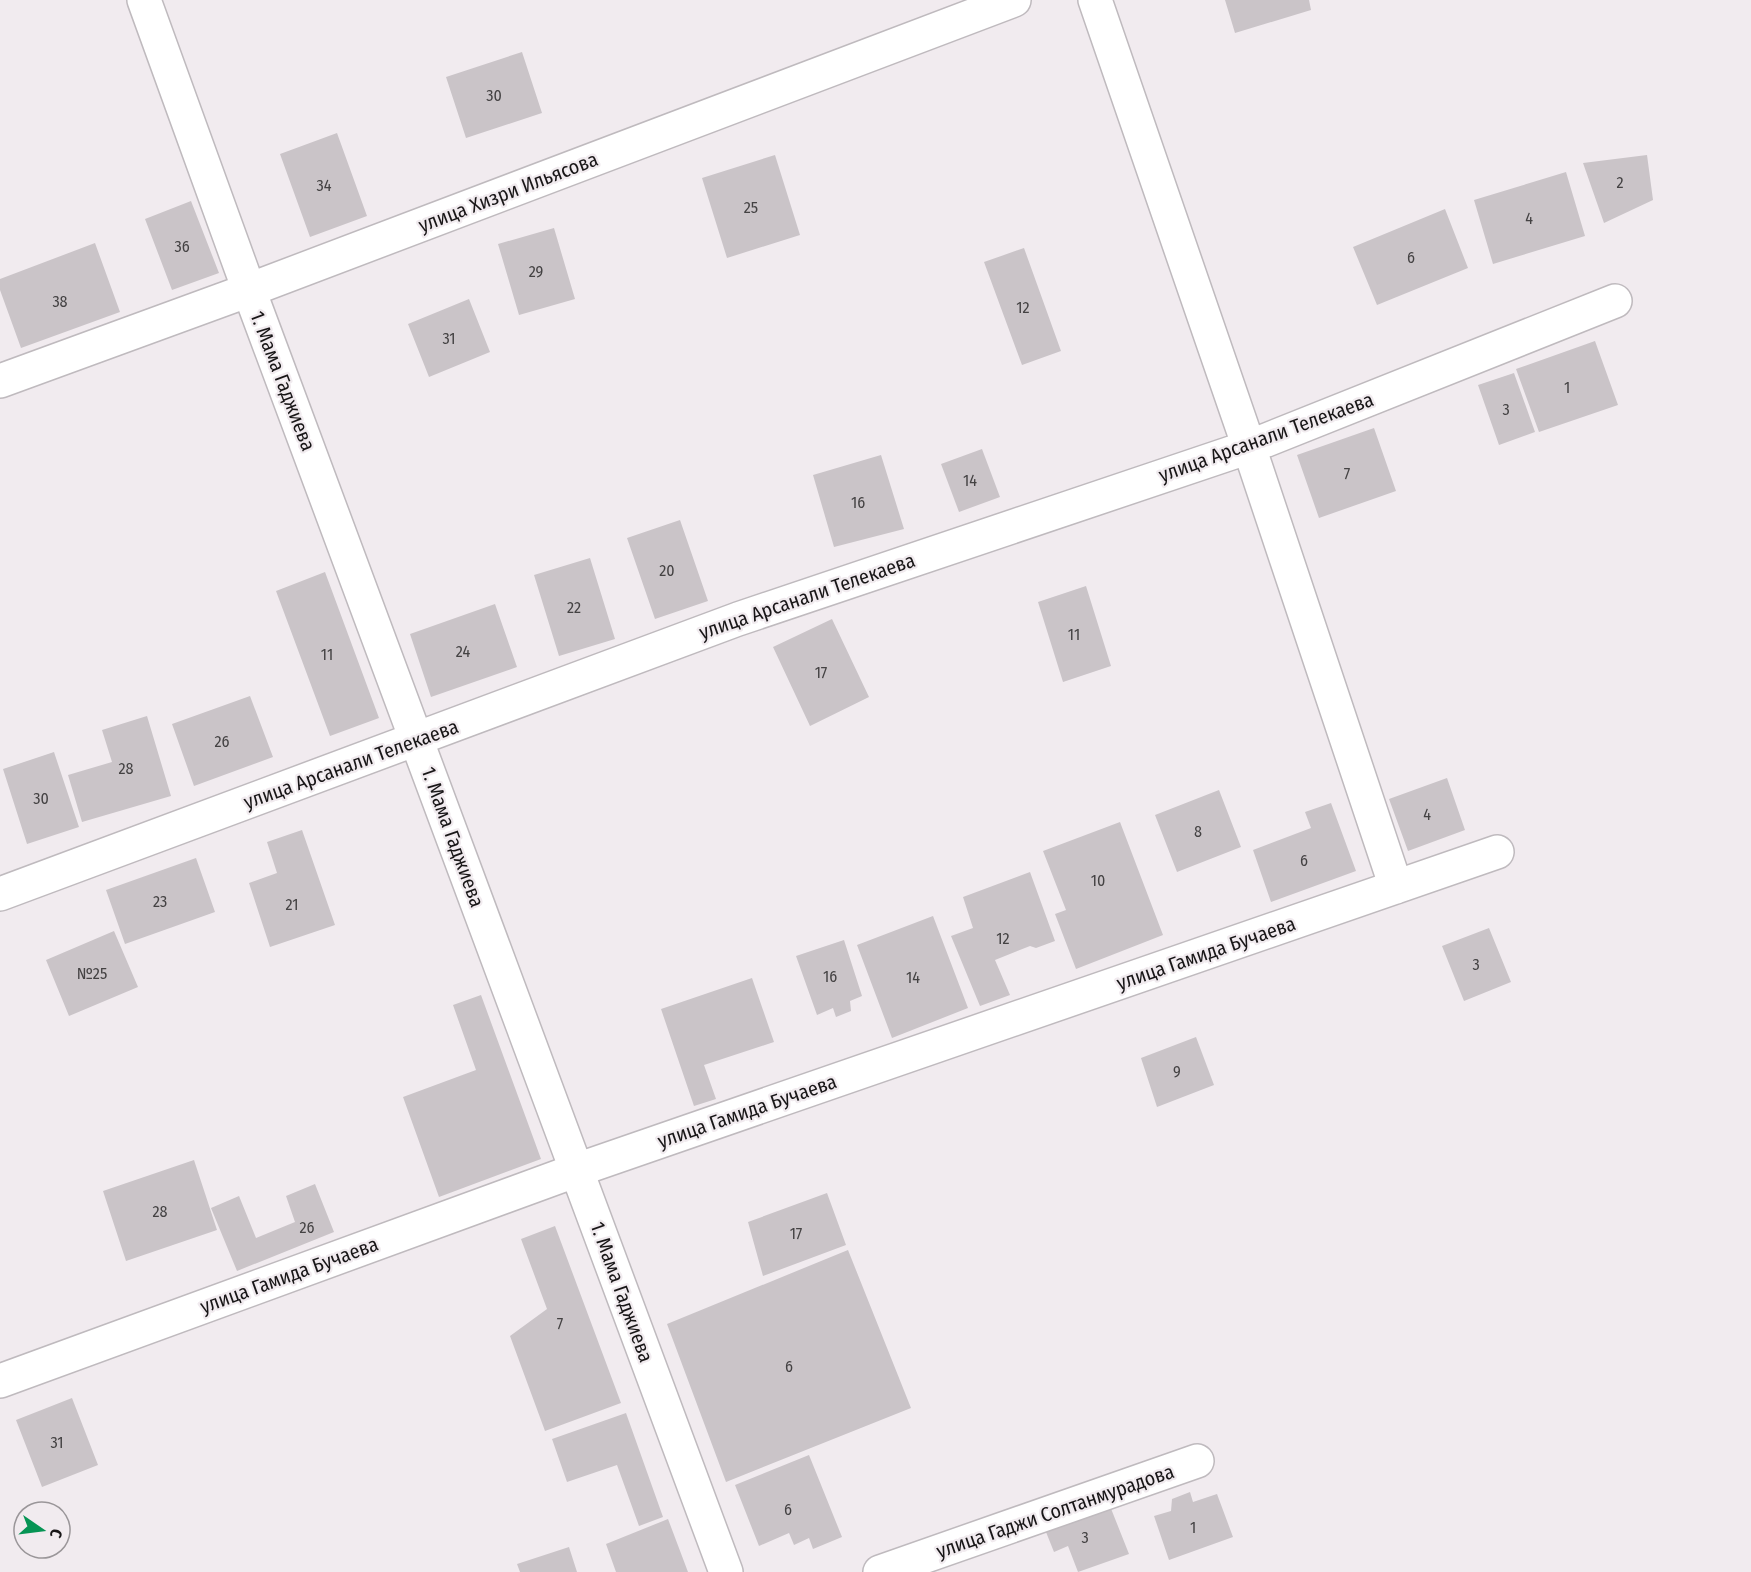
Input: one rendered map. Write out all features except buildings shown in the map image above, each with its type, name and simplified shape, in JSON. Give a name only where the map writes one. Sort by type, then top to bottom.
[{"type":"street","name":"1. Мама Гаджиева","points":[[144,0],[249,290],[726,1572]]},
{"type":"street","name":"улица Хизри Ильясова","points":[[0,381],[249,290],[1014,0]]},
{"type":"street","points":[[1095,0],[1249,447],[1396,887]]},
{"type":"street","name":"улица Арсанали Телекаева","points":[[0,894],[738,619],[1249,447],[1615,301]]},
{"type":"street","name":"улица Гамида Бучаева","points":[[0,1380],[577,1170],[1497,852]]},
{"type":"street","name":"улица Гаджи Солтанмурадова","points":[[880,1572],[1197,1461]]}]
